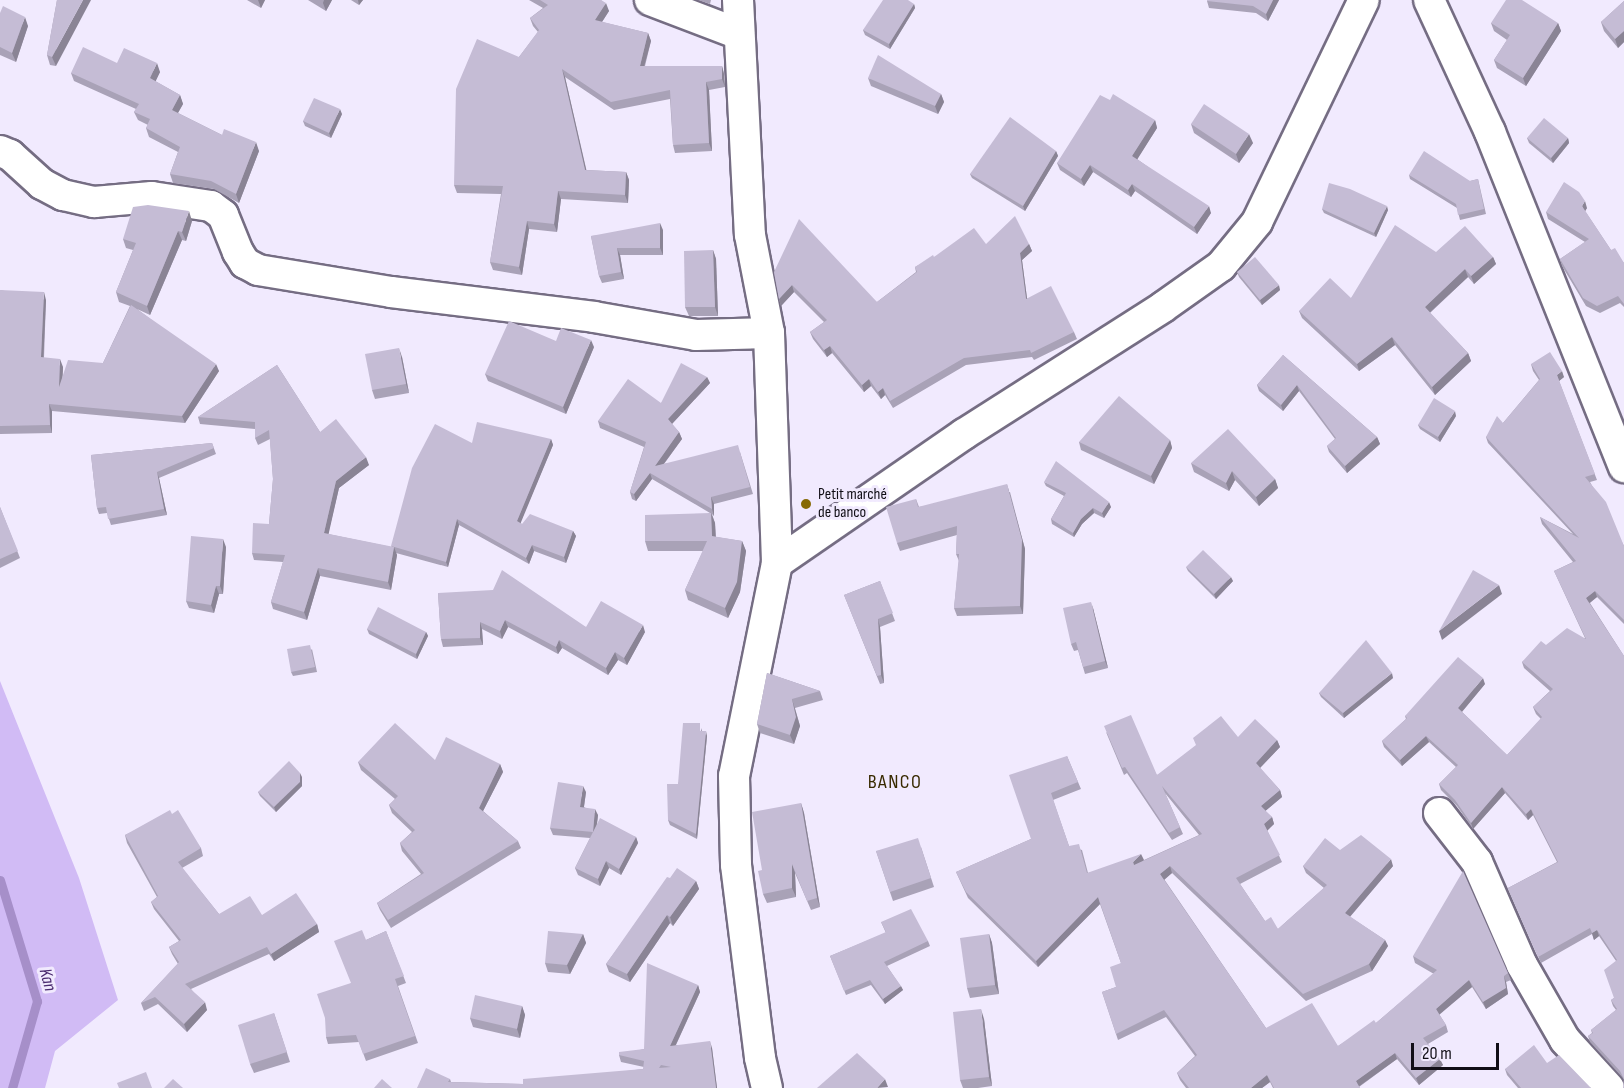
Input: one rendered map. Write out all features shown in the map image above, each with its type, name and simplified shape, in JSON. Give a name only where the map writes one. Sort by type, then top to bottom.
[{"type":"street","points":[[650,0],[739,34]]},
{"type":"street","points":[[738,0],[750,235],[769,333],[777,563],[734,776],[736,865],[760,1058],[767,1088]]},
{"type":"street","points":[[777,563],[964,434],[1163,307],[1221,266],[1257,222],[1364,0]]},
{"type":"street","points":[[1430,0],[1490,132],[1624,467]]},
{"type":"street","points":[[0,151],[10,155],[42,184],[63,195],[94,202],[152,197],[211,206],[223,215],[238,252],[246,263],[258,270],[391,292],[594,316],[696,335],[769,333]]},
{"type":"street","points":[[1439,813],[1477,862],[1522,965],[1565,1040],[1609,1088]]},
{"type":"shaded area","points":[[0,681],[79,878],[118,1000],[55,1051],[45,1088],[0,1088]]},
{"type":"building","points":[[57,0],[83,0],[52,57],[47,55]]},
{"type":"building","points":[[540,0],[601,0],[606,3],[595,20],[648,33],[640,66],[722,66],[722,79],[706,82],[709,143],[673,145],[670,90],[611,102],[562,69],[585,170],[626,172],[625,195],[558,191],[554,224],[527,221],[519,267],[490,262],[503,186],[454,185],[456,89],[477,39],[519,57],[539,30],[530,18],[548,5]]},
{"type":"building","points":[[883,0],[908,0],[914,4],[889,44],[863,30]]},
{"type":"building","points":[[1207,0],[1273,0],[1266,14],[1253,6]]},
{"type":"building","points":[[1506,0],[1522,0],[1558,23],[1523,78],[1494,60],[1510,35],[1491,23]]},
{"type":"building","points":[[1624,1],[1624,31],[1615,39],[1601,22]]},
{"type":"building","points":[[3,6],[25,17],[12,53],[0,47],[0,13]]},
{"type":"building","points":[[83,47],[117,63],[124,48],[157,63],[150,78],[180,95],[172,110],[222,135],[224,129],[256,142],[236,194],[211,181],[170,174],[180,147],[146,128],[150,119],[134,112],[139,104],[71,73]]},
{"type":"building","points":[[878,55],[941,94],[935,106],[868,78]]},
{"type":"building","points":[[1113,94],[1155,120],[1132,156],[1209,206],[1194,227],[1132,184],[1128,190],[1090,165],[1081,179],[1057,163],[1100,95],[1110,100]]},
{"type":"building","points":[[314,98],[340,109],[329,133],[303,121]]},
{"type":"building","points":[[1204,104],[1249,134],[1236,154],[1191,124]]},
{"type":"building","points":[[1010,117],[1056,151],[1023,206],[970,174]]},
{"type":"building","points":[[1544,118],[1568,138],[1551,158],[1527,138]]},
{"type":"building","points":[[1424,151],[1470,181],[1478,179],[1484,209],[1458,215],[1456,204],[1409,175]]},
{"type":"building","points":[[1564,182],[1579,192],[1585,201],[1582,206],[1611,250],[1615,248],[1624,263],[1624,304],[1618,296],[1597,306],[1583,298],[1560,259],[1589,239],[1546,212]]},
{"type":"building","points":[[1329,183],[1350,189],[1387,206],[1374,233],[1322,209]]},
{"type":"building","points":[[148,205],[189,211],[182,232],[178,231],[147,306],[116,292],[136,243],[123,239],[133,207]]},
{"type":"building","points":[[1015,216],[1029,244],[1020,253],[1026,299],[1051,286],[1074,332],[1031,353],[1030,350],[964,358],[890,401],[883,388],[878,392],[869,379],[862,385],[830,346],[824,350],[810,332],[827,320],[792,285],[779,299],[774,272],[799,219],[877,302],[917,272],[915,267],[933,255],[934,257],[974,228],[986,244]]},
{"type":"building","points":[[660,223],[660,248],[617,248],[621,272],[599,276],[591,236]]},
{"type":"building","points":[[1395,225],[1436,252],[1465,226],[1493,257],[1471,276],[1465,269],[1425,307],[1468,353],[1432,387],[1392,337],[1357,364],[1299,311],[1330,278],[1351,298]]},
{"type":"building","points":[[713,250],[715,307],[685,307],[684,251]]},
{"type":"building","points":[[1255,257],[1279,285],[1260,300],[1237,272]]},
{"type":"building","points":[[0,290],[44,292],[41,357],[60,359],[59,387],[68,360],[103,363],[131,305],[216,364],[182,416],[49,404],[50,425],[0,426]]},
{"type":"building","points":[[509,321],[556,341],[561,328],[591,340],[563,407],[485,374]]},
{"type":"building","points":[[399,348],[406,384],[372,390],[365,354]]},
{"type":"building","points":[[1550,352],[1562,371],[1557,375],[1595,474],[1585,477],[1606,502],[1624,546],[1624,620],[1595,591],[1586,598],[1624,656],[1624,1079],[1620,1071],[1588,1036],[1593,1033],[1591,1030],[1617,1009],[1611,1000],[1614,998],[1604,970],[1617,960],[1597,930],[1592,933],[1590,928],[1538,957],[1508,888],[1558,862],[1531,809],[1526,814],[1502,787],[1471,823],[1455,800],[1439,784],[1458,765],[1426,736],[1400,760],[1382,741],[1407,718],[1405,716],[1458,657],[1483,678],[1458,708],[1507,755],[1542,717],[1533,707],[1553,689],[1522,662],[1541,641],[1546,645],[1567,628],[1586,639],[1554,571],[1576,561],[1540,517],[1579,538],[1486,437],[1497,416],[1503,423],[1540,379],[1531,364]]},
{"type":"building","points":[[1283,355],[1377,437],[1345,466],[1327,446],[1336,438],[1297,385],[1281,405],[1257,385]]},
{"type":"building","points":[[681,363],[707,377],[668,419],[679,432],[655,466],[738,445],[750,487],[711,497],[712,509],[650,473],[634,494],[630,492],[646,442],[598,421],[628,379],[661,403]]},
{"type":"building","points":[[277,365],[320,432],[336,419],[366,457],[336,481],[324,533],[394,547],[388,582],[318,568],[304,612],[271,602],[285,555],[252,553],[253,523],[269,524],[273,479],[269,430],[255,438],[255,422],[198,417]]},
{"type":"building","points":[[1119,396],[1170,440],[1151,476],[1079,442]]},
{"type":"building","points":[[1434,398],[1455,411],[1438,437],[1418,425]]},
{"type":"building","points":[[477,422],[551,439],[517,521],[522,524],[530,514],[573,531],[564,557],[532,545],[526,558],[457,519],[446,562],[391,546],[412,468],[435,424],[472,443]]},
{"type":"building","points":[[1228,429],[1275,479],[1256,497],[1232,471],[1226,483],[1191,463]]},
{"type":"building","points":[[212,443],[214,448],[157,472],[164,509],[108,519],[106,507],[97,508],[91,455]]},
{"type":"building","points":[[1056,461],[1109,502],[1102,513],[1093,508],[1081,519],[1073,533],[1051,519],[1066,493],[1044,482]]},
{"type":"building","points":[[1007,484],[1022,540],[1020,606],[954,608],[959,554],[956,554],[957,526],[897,543],[886,507],[916,499],[918,507]]},
{"type":"building","points":[[0,507],[18,551],[0,559]]},
{"type":"building","points":[[711,513],[712,536],[742,541],[737,582],[725,608],[685,590],[707,541],[645,541],[645,515]]},
{"type":"building","points":[[191,536],[223,539],[220,586],[216,586],[211,605],[186,601]]},
{"type":"building","points":[[1203,550],[1231,577],[1214,594],[1186,567]]},
{"type":"building","points":[[502,570],[586,627],[601,601],[643,625],[624,658],[615,652],[606,668],[559,640],[556,647],[505,620],[500,631],[480,622],[480,638],[441,639],[438,593],[493,590]]},
{"type":"building","points":[[1473,570],[1499,585],[1439,631]]},
{"type":"building","points":[[880,581],[893,613],[878,619],[881,675],[877,676],[844,595]]},
{"type":"building","points":[[1091,602],[1105,661],[1083,667],[1076,642],[1071,644],[1063,608]]},
{"type":"building","points":[[378,607],[426,632],[416,654],[367,629]]},
{"type":"building","points":[[1366,640],[1392,673],[1343,713],[1319,693]]},
{"type":"building","points":[[310,645],[315,667],[291,672],[287,649]]},
{"type":"building","points":[[767,673],[820,691],[792,699],[796,717],[790,735],[757,724]]},
{"type":"building","points":[[1131,715],[1157,775],[1196,745],[1193,738],[1221,716],[1238,737],[1255,719],[1277,740],[1256,763],[1280,790],[1261,806],[1272,817],[1264,824],[1280,855],[1236,878],[1265,921],[1271,917],[1278,929],[1327,885],[1303,866],[1325,838],[1340,850],[1361,835],[1391,859],[1345,913],[1385,940],[1369,964],[1303,994],[1170,866],[1160,874],[1266,1028],[1312,1003],[1338,1046],[1374,1020],[1376,1023],[1437,970],[1413,956],[1463,871],[1508,973],[1504,976],[1506,988],[1483,1002],[1469,980],[1436,1009],[1446,1025],[1423,1038],[1440,1059],[1416,1078],[1395,1053],[1356,1081],[1360,1088],[1274,1088],[1267,1075],[1251,1088],[1189,1088],[1177,1073],[1197,1055],[1164,1010],[1116,1034],[1102,992],[1116,987],[1110,967],[1121,963],[1098,897],[1036,961],[966,892],[956,872],[1031,839],[1009,775],[1067,756],[1078,782],[1051,793],[1069,846],[1079,844],[1087,873],[1141,854],[1133,862],[1134,865],[1202,834],[1162,786],[1180,827],[1169,833],[1125,767],[1122,768],[1104,726]]},
{"type":"building","points":[[395,723],[435,760],[446,737],[500,764],[479,808],[518,841],[388,920],[377,903],[424,873],[400,843],[415,830],[389,805],[398,796],[358,762]]},
{"type":"building","points":[[683,723],[700,723],[700,731],[706,731],[696,834],[668,820],[667,784],[678,784]]},
{"type":"building","points":[[289,761],[300,773],[300,782],[274,807],[258,792]]},
{"type":"building","points":[[558,782],[583,786],[580,807],[595,809],[593,832],[550,828]]},
{"type":"building","points":[[801,803],[817,898],[807,901],[792,864],[792,888],[763,894],[758,871],[762,870],[752,812]]},
{"type":"building","points":[[170,810],[172,814],[178,810],[201,848],[178,862],[219,914],[250,896],[262,915],[296,893],[317,924],[271,954],[267,947],[185,984],[205,1002],[184,1024],[155,997],[141,1003],[179,962],[169,947],[181,940],[151,902],[158,896],[125,835]]},
{"type":"building","points":[[600,818],[636,837],[619,869],[606,861],[598,879],[575,868]]},
{"type":"building","points":[[918,838],[931,878],[890,892],[876,851]]},
{"type":"building","points":[[677,868],[696,881],[670,917],[667,915],[627,974],[606,964],[667,877],[670,878]]},
{"type":"building","points":[[911,909],[928,941],[884,962],[901,986],[883,999],[870,980],[844,991],[830,956],[886,932],[881,922]]},
{"type":"building","points":[[362,930],[366,940],[386,931],[404,976],[395,979],[415,1036],[363,1054],[356,1035],[326,1037],[325,1018],[317,994],[351,983],[334,941]]},
{"type":"building","points":[[548,931],[583,934],[567,965],[545,963]]},
{"type":"building","points":[[989,934],[995,985],[967,988],[960,938]]},
{"type":"building","points":[[647,963],[698,985],[670,1046],[710,1041],[716,1088],[417,1088],[426,1068],[450,1079],[448,1082],[523,1084],[523,1079],[643,1069],[644,1061],[619,1055],[619,1052],[644,1049]]},
{"type":"building","points":[[475,995],[522,1006],[517,1029],[470,1018]]},
{"type":"building","points":[[981,1009],[989,1077],[960,1080],[953,1012]]},
{"type":"building","points":[[274,1013],[287,1052],[250,1064],[238,1025]]},
{"type":"building","points":[[1534,1045],[1547,1063],[1559,1055],[1591,1088],[1521,1088],[1505,1069]]},
{"type":"building","points":[[857,1053],[885,1079],[877,1088],[817,1088]]},
{"type":"building","points":[[146,1072],[152,1088],[119,1088],[117,1083]]},
{"type":"building","points":[[173,1079],[183,1088],[164,1088]]},
{"type":"building","points":[[382,1079],[392,1088],[374,1088]]},
{"type":"waterway","name":"Kan","points":[[0,880],[37,1001],[12,1088]]},
{"type":"place","name":"Petit marché de banco","points":[[806,504]]},
{"type":"district","name":"BANCO","points":[[895,782]]}]
